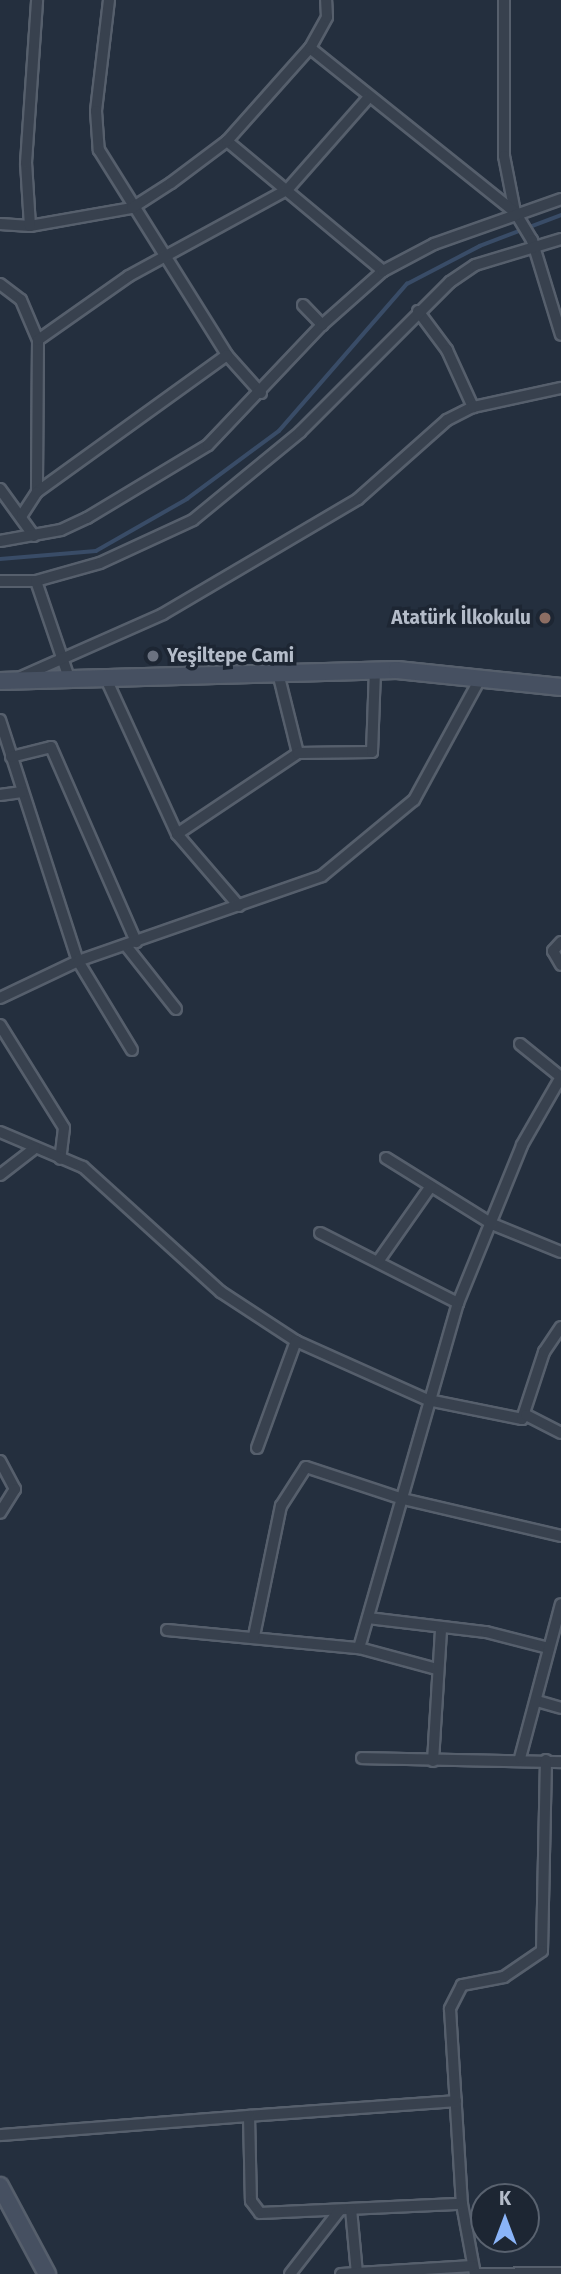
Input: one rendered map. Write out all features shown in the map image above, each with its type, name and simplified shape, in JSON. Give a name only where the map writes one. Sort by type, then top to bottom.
[{"type":"street","points":[[30,226],[26,163],[37,0]]},
{"type":"street","points":[[109,0],[96,111],[99,150],[132,208],[167,258],[227,355],[261,393]]},
{"type":"street","points":[[0,224],[30,226],[132,208],[227,141],[310,48],[327,17],[326,0]]},
{"type":"street","points":[[504,0],[504,156],[515,212],[532,244],[561,335]]},
{"type":"street","points":[[310,48],[368,98],[515,212]]},
{"type":"street","points":[[38,340],[129,275],[167,258],[287,190],[368,98]]},
{"type":"street","points":[[227,141],[383,271]]},
{"type":"street","points":[[0,541],[34,536],[87,518],[208,445],[261,393],[322,325],[383,271],[515,212],[561,199]]},
{"type":"street","points":[[0,581],[36,581],[146,546],[193,520],[300,432],[418,311],[475,265],[532,244],[561,239]]},
{"type":"street","points":[[0,284],[21,300],[38,340],[37,492]]},
{"type":"street","points":[[303,304],[322,325]]},
{"type":"street","points":[[418,311],[446,350],[473,407]]},
{"type":"street","points":[[22,515],[37,492],[227,355]]},
{"type":"street","points":[[18,678],[62,662],[163,614],[358,499],[447,420],[473,407],[561,388]]},
{"type":"street","points":[[0,489],[22,515],[34,536]]},
{"type":"street","points":[[36,581],[69,678]]},
{"type":"street","points":[[0,681],[18,678],[107,681],[375,671],[481,677],[561,687]]},
{"type":"street","points":[[177,834],[298,753],[372,752],[375,671]]},
{"type":"street","points":[[278,673],[298,753]]},
{"type":"street","points":[[0,998],[78,961],[322,876],[414,800],[481,677]]},
{"type":"street","points":[[107,681],[177,834],[239,906]]},
{"type":"street","points":[[0,720],[78,961],[132,1050]]},
{"type":"street","points":[[11,757],[51,747],[131,944],[176,1009]]},
{"type":"street","points":[[0,795],[22,792]]},
{"type":"street","points":[[561,943],[554,951],[561,965]]},
{"type":"street","points":[[0,1025],[64,1128],[60,1159]]},
{"type":"street","points":[[359,1648],[457,1303],[559,1075],[520,1044]]},
{"type":"street","points":[[0,1132],[83,1167],[221,1292],[296,1340],[428,1400],[526,1415],[561,1433]]},
{"type":"street","points":[[0,1175],[35,1148]]},
{"type":"street","points":[[386,1158],[492,1224],[561,1252]]},
{"type":"street","points":[[379,1260],[431,1186]]},
{"type":"street","points":[[320,1233],[379,1260],[457,1303]]},
{"type":"street","points":[[526,1415],[560,1323]]},
{"type":"street","points":[[257,1448],[296,1340]]},
{"type":"street","points":[[0,1461],[15,1489],[0,1513]]},
{"type":"street","points":[[254,1636],[281,1506],[298,1474],[306,1467],[403,1499],[561,1536]]},
{"type":"street","points":[[520,1758],[549,1648],[560,1617],[561,1604]]},
{"type":"street","points":[[368,1618],[441,1631],[486,1632],[549,1648]]},
{"type":"street","points":[[167,1630],[254,1636],[359,1648],[437,1669]]},
{"type":"street","points":[[433,1760],[441,1631]]},
{"type":"street","points":[[537,1701],[561,1708]]},
{"type":"street","points":[[362,1758],[520,1758],[561,1762]]},
{"type":"street","points":[[545,1760],[546,1938],[542,1951],[511,1973],[462,1985],[456,1992],[450,2009],[462,2204],[475,2274],[561,2273]]},
{"type":"street","points":[[0,2135],[456,2101]]},
{"type":"street","points":[[249,2116],[251,2202],[260,2213],[462,2204]]},
{"type":"street","points":[[0,2186],[47,2274]]},
{"type":"street","points":[[345,2210],[357,2273]]},
{"type":"street","points":[[290,2274],[345,2210]]},
{"type":"street","points":[[341,2274],[474,2266]]},
{"type":"waterway","points":[[0,559],[96,551],[187,499],[279,431],[407,284],[480,246],[561,215]]},
{"type":"place","name":"Atatürk İlkokulu","points":[[545,618]]},
{"type":"place","name":"Yeşiltepe Cami","points":[[153,656]]}]
